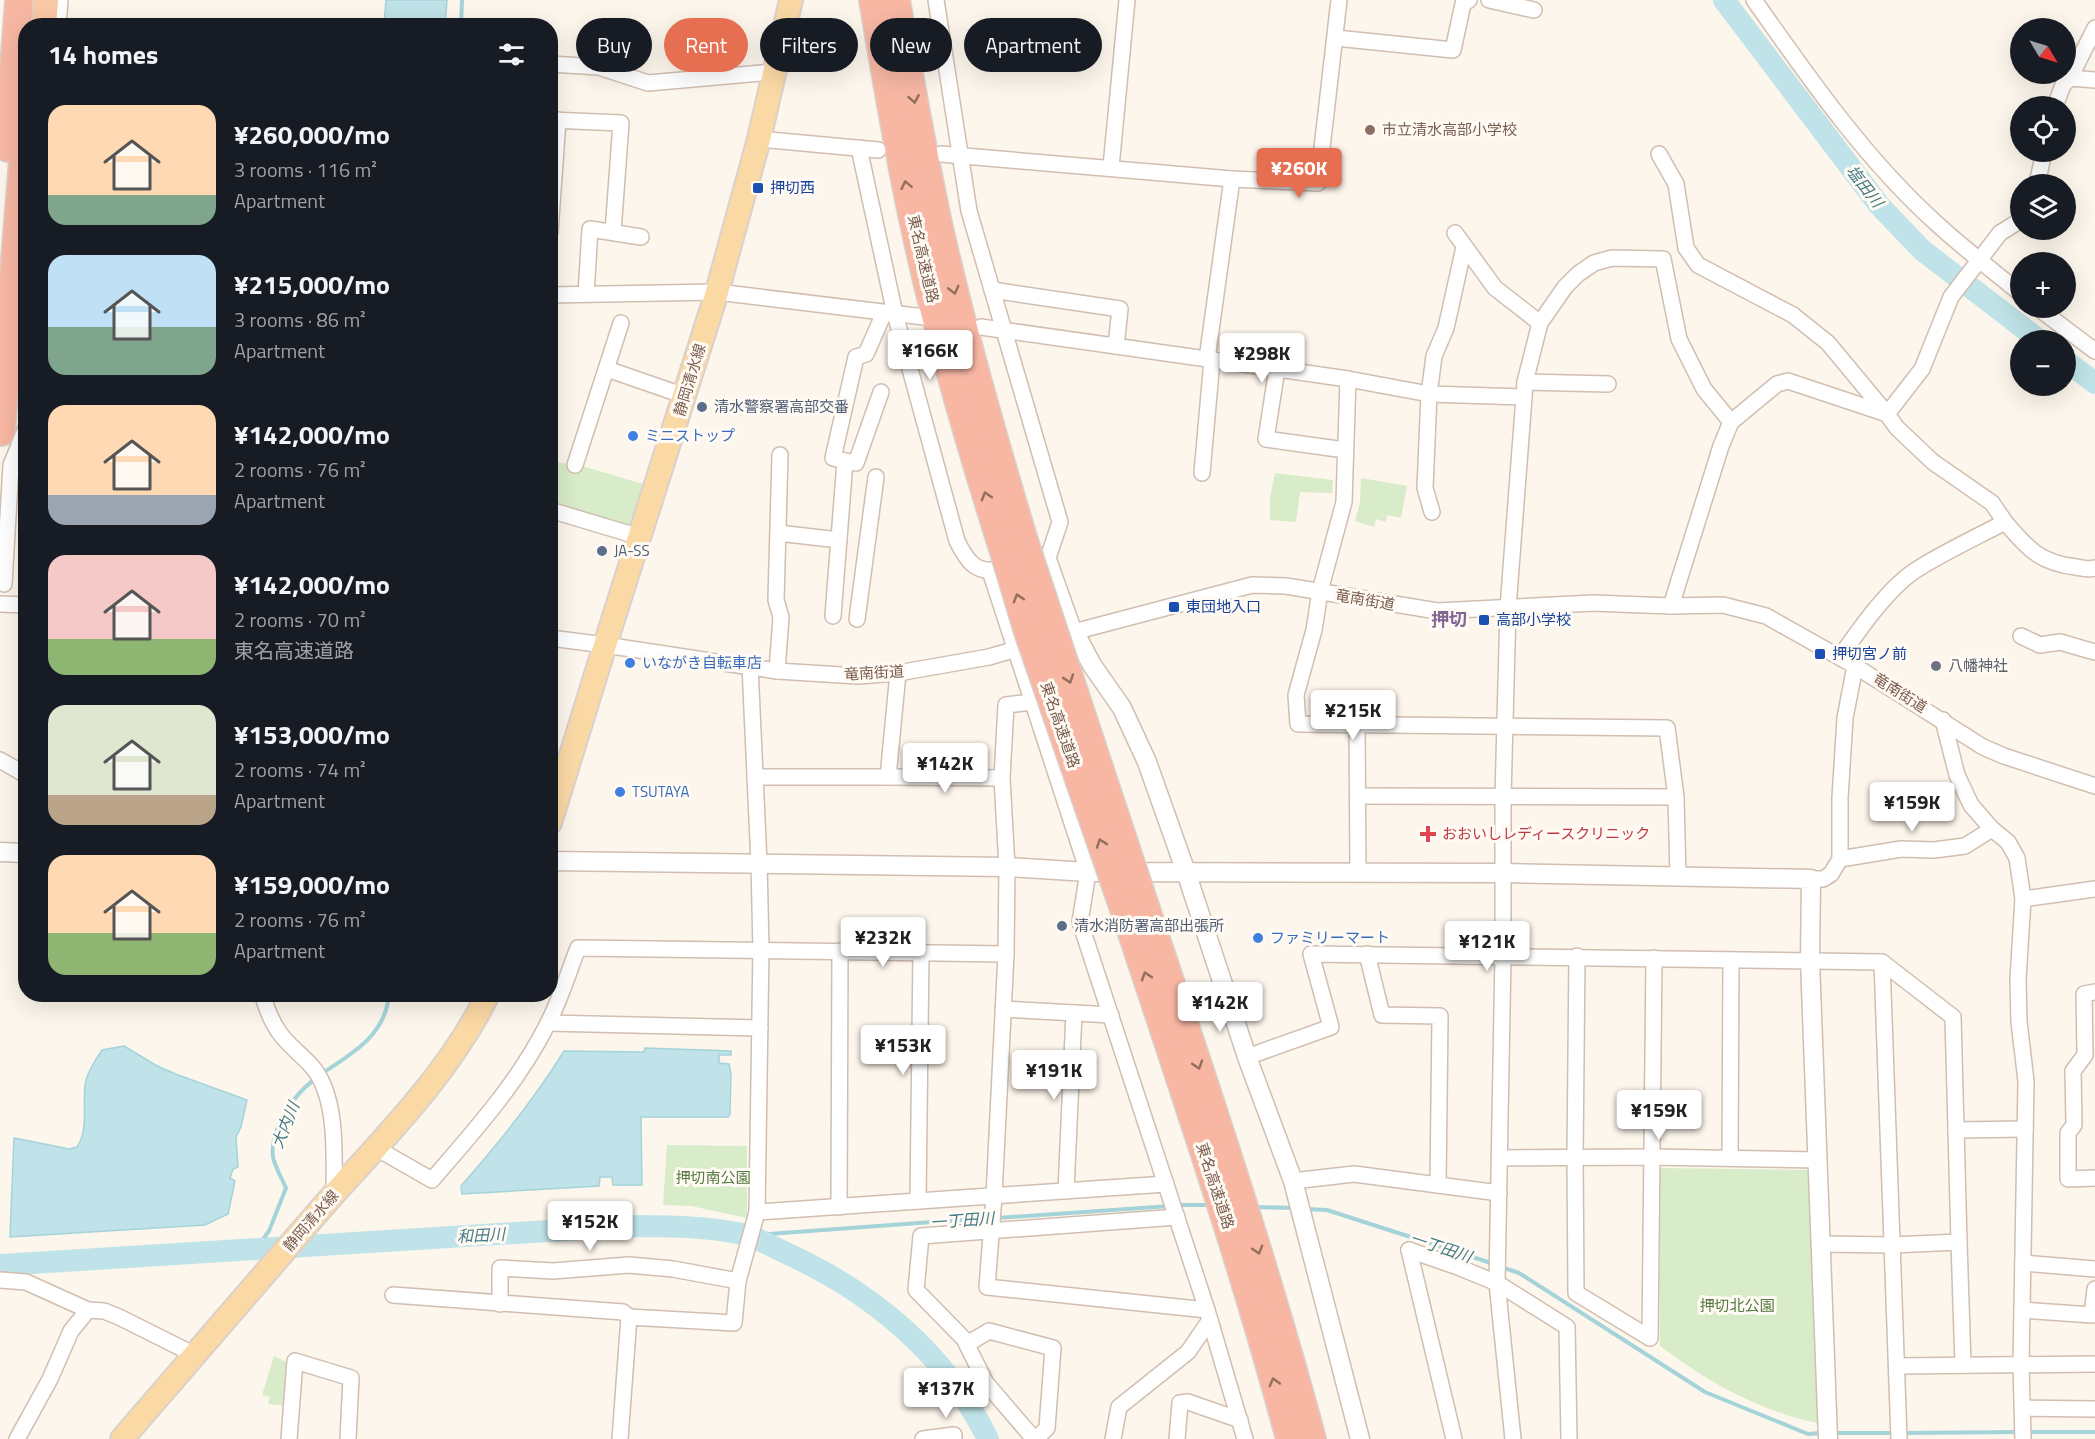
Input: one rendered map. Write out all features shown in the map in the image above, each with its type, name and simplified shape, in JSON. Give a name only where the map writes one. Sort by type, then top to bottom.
[{"type":"highway","points":[[0,33],[3,0]]},
{"type":"highway","points":[[0,258],[19,0]]},
{"type":"highway","points":[[33,18],[34,0]]},
{"type":"highway","points":[[45,18],[46,0]]},
{"type":"highway","name":"東名高速道路","points":[[873,0],[896,137],[915,229],[965,425],[1028,632],[1240,1190],[1283,1329],[1312,1439]]},
{"type":"highway","name":"東名高速道路","points":[[896,0],[941,236],[975,372],[1006,556]]},
{"type":"highway","points":[[0,440],[18,217]]},
{"type":"highway","points":[[1,432],[11,410],[18,351]]},
{"type":"highway","name":"東名高速道路","points":[[1136,914],[1261,1333],[1290,1439]]},
{"type":"main road","name":"静岡清水線","points":[[786,18],[790,0]]},
{"type":"main road","name":"静岡清水線","points":[[558,797],[604,645],[717,292],[759,139],[774,72]]},
{"type":"main road","name":"静岡清水線","points":[[122,1439],[376,1148],[440,1071],[476,1020],[484,1002]]},
{"type":"street","points":[[59,18],[60,0]]},
{"type":"street","points":[[936,0],[969,211],[1060,522],[1048,558],[1074,631],[1092,666],[1122,708],[1135,734],[1186,872],[1246,1057],[1293,1180],[1360,1439]]},
{"type":"street","points":[[1111,167],[1127,0]]},
{"type":"street","points":[[941,154],[1232,179],[1318,183],[1339,0]]},
{"type":"street","points":[[1336,38],[1453,50],[1463,4],[1469,0]]},
{"type":"street","points":[[1489,0],[1534,10]]},
{"type":"street","points":[[1754,0],[1819,92],[1868,152],[1935,223],[1977,263],[2010,286]]},
{"type":"street","points":[[2076,66],[2095,28]]},
{"type":"street","points":[[558,65],[599,68],[648,83],[774,72]]},
{"type":"street","points":[[2076,78],[2095,80]]},
{"type":"street","points":[[558,120],[621,123],[613,232]]},
{"type":"street","points":[[759,139],[878,150]]},
{"type":"street","points":[[859,148],[889,313],[957,541],[966,559],[977,568],[1006,556],[1048,558]]},
{"type":"street","points":[[1659,154],[1676,184],[1686,248],[1698,265],[1793,315],[1828,343],[1896,428],[1933,462],[1992,503],[2023,543],[2044,560],[2066,566],[2095,568]]},
{"type":"street","points":[[1202,473],[1210,360],[1232,179]]},
{"type":"street","points":[[1887,414],[1922,369],[1951,297],[2001,233],[2010,227]]},
{"type":"street","points":[[586,294],[590,230],[641,237]]},
{"type":"street","points":[[1455,233],[1495,288],[1540,322]]},
{"type":"street","points":[[1432,512],[1425,488],[1429,394],[1434,356],[1446,328],[1464,247]]},
{"type":"street","points":[[1513,1439],[1497,1283],[1503,956],[1503,797],[1508,608],[1524,390],[1540,322],[1565,287],[1594,263],[1612,258],[1663,259],[1679,339],[1704,388],[1731,422]]},
{"type":"street","points":[[992,290],[1120,309],[1116,346]]},
{"type":"street","points":[[558,295],[717,292],[924,317]]},
{"type":"street","points":[[881,392],[856,464],[833,458],[856,357],[866,354],[889,313]]},
{"type":"street","points":[[2051,318],[2095,351]]},
{"type":"street","points":[[575,465],[621,323]]},
{"type":"street","points":[[981,327],[1348,379],[1429,394],[1608,384]]},
{"type":"street","points":[[607,369],[685,396]]},
{"type":"street","points":[[1277,369],[1266,439],[1346,450]]},
{"type":"street","points":[[1348,379],[1344,502],[1320,591],[1314,630],[1296,696],[1298,724],[1667,728],[1676,797],[1678,877]]},
{"type":"street","points":[[1671,606],[1721,446],[1731,422],[1777,384],[1788,381],[1887,414]]},
{"type":"street","points":[[4,584],[6,505],[11,465],[18,448]]},
{"type":"street","points":[[777,671],[781,617],[776,600],[780,455]]},
{"type":"street","points":[[833,616],[844,461]]},
{"type":"street","points":[[857,619],[876,477]]},
{"type":"street","points":[[558,512],[640,537]]},
{"type":"street","points":[[1840,657],[1855,635],[1898,584],[1915,571],[2005,522]]},
{"type":"street","points":[[778,533],[838,544],[866,553]]},
{"type":"street","points":[[1006,556],[1014,650],[1088,872],[1080,922],[1209,1315],[1245,1439]]},
{"type":"street","name":"竜南街道","points":[[558,639],[777,671],[858,676],[898,673],[989,657],[1074,631],[1252,585],[1286,586],[1437,611],[1593,603],[1723,605],[1766,616],[1855,666],[1983,747],[2095,786]]},
{"type":"street","points":[[0,604],[18,605]]},
{"type":"street","points":[[2020,636],[2040,645],[2060,642],[2095,652]]},
{"type":"street","points":[[393,1295],[623,1312],[629,1317],[734,1323],[738,1281],[757,1212],[760,1028],[759,863],[750,666]]},
{"type":"street","points":[[558,861],[1007,867],[1088,872],[1503,873],[1822,879],[1831,874],[1840,859],[1840,798],[1845,718],[1855,666]]},
{"type":"street","points":[[888,777],[898,673]]},
{"type":"street","points":[[1032,702],[1006,705],[1002,778],[1007,867],[1006,954],[994,1196],[987,1287],[1209,1315]]},
{"type":"street","points":[[1943,720],[1957,775],[1971,805],[1992,829],[2008,842],[2017,858],[2023,899],[2018,979],[2019,1022],[2026,1081],[2021,1365],[2023,1439]]},
{"type":"street","points":[[1357,724],[1358,873]]},
{"type":"street","points":[[0,760],[18,770]]},
{"type":"street","points":[[754,777],[1002,778]]},
{"type":"street","points":[[1358,796],[1676,797]]},
{"type":"street","points":[[1840,859],[1901,849],[1934,850],[1965,846],[1992,829]]},
{"type":"street","points":[[0,852],[18,853]]},
{"type":"street","points":[[1811,879],[1810,961],[1828,1439]]},
{"type":"street","points":[[2023,899],[2095,889]]},
{"type":"street","points":[[558,1000],[578,948],[1006,954]]},
{"type":"street","points":[[839,1207],[840,951]]},
{"type":"street","points":[[918,1201],[921,952]]},
{"type":"street","points":[[1246,1057],[1331,1027],[1311,954],[1882,962],[1953,1017],[1963,1365]]},
{"type":"street","points":[[1367,954],[1382,1015],[1440,1016],[1438,1185]]},
{"type":"street","points":[[1577,956],[1576,1293],[1650,1338],[1654,958]]},
{"type":"street","points":[[1730,1158],[1731,960]]},
{"type":"street","points":[[1882,962],[1899,1439]]},
{"type":"street","points":[[2095,992],[2084,994],[2085,1055],[2073,1071],[2074,1125],[2068,1133],[2068,1179],[2095,1179]]},
{"type":"street","points":[[264,1002],[279,1033],[314,1069],[326,1088],[334,1142],[334,1194]]},
{"type":"street","points":[[376,1148],[432,1180],[487,1116],[524,1067],[549,1023],[557,1002]]},
{"type":"street","points":[[1003,1009],[1111,1015]]},
{"type":"street","points":[[1066,1191],[1074,1013]]},
{"type":"street","points":[[549,1023],[760,1028]]},
{"type":"street","points":[[1956,1130],[2025,1129]]},
{"type":"street","points":[[1500,1158],[1652,1157],[1817,1160]]},
{"type":"street","points":[[1293,1180],[1354,1174],[1499,1193]]},
{"type":"street","points":[[757,1212],[1166,1184]]},
{"type":"street","points":[[967,1344],[989,1331],[1053,1347],[1047,1428],[1035,1439],[986,1383],[964,1339],[915,1290],[921,1236],[1177,1217]]},
{"type":"street","points":[[1820,1245],[1959,1242]]},
{"type":"street","points":[[1454,1439],[1409,1250],[1497,1283],[1567,1327],[1569,1439]]},
{"type":"street","points":[[2023,1263],[2095,1269]]},
{"type":"street","points":[[500,1304],[500,1268],[554,1271],[629,1265],[673,1269],[738,1281]]},
{"type":"street","points":[[0,1280],[26,1282],[88,1310],[104,1311],[195,1354]]},
{"type":"street","points":[[2022,1310],[2091,1315],[2095,1289]]},
{"type":"street","points":[[17,1439],[50,1379],[71,1331],[88,1310]]},
{"type":"street","points":[[1113,1439],[1119,1407],[1188,1352],[1209,1315]]},
{"type":"street","points":[[620,1439],[629,1317]]},
{"type":"street","points":[[289,1439],[295,1361],[351,1378],[348,1439]]},
{"type":"street","points":[[1897,1366],[2095,1364]]},
{"type":"street","points":[[1177,1439],[1180,1403],[1188,1402],[1240,1420]]},
{"type":"street","points":[[2022,1408],[2095,1409]]},
{"type":"street","points":[[923,1439],[954,1435],[954,1439]]},
{"type":"green space","points":[[558,462],[582,466],[650,486],[630,530],[558,505]]},
{"type":"green space","points":[[1275,473],[1333,480],[1332,493],[1300,492],[1296,522],[1270,520],[1270,497]]},
{"type":"green space","points":[[1361,478],[1407,486],[1401,518],[1387,515],[1386,522],[1376,519],[1374,527],[1355,521],[1360,503]]},
{"type":"green space","name":"押切南公園","points":[[667,1145],[747,1146],[747,1218],[691,1206],[663,1205]]},
{"type":"green space","name":"押切北公園","points":[[1659,1168],[1811,1170],[1818,1423],[1755,1403],[1715,1383],[1660,1346]]},
{"type":"green space","points":[[274,1356],[288,1363],[286,1406],[268,1404],[270,1397],[262,1395]]},
{"type":"water","points":[[386,0],[447,0],[446,18],[385,18]]},
{"type":"water","points":[[124,1046],[157,1066],[247,1100],[241,1127],[236,1137],[238,1167],[233,1169],[230,1178],[235,1181],[228,1214],[205,1225],[10,1237],[14,1138],[69,1149],[77,1147],[83,1131],[85,1088],[89,1072],[102,1050]]},
{"type":"water","points":[[645,1048],[731,1051],[731,1055],[719,1055],[719,1063],[729,1064],[731,1074],[728,1117],[641,1117],[642,1185],[613,1185],[612,1177],[600,1177],[599,1186],[462,1194],[461,1186],[516,1121],[564,1051],[644,1052]]},
{"type":"waterway","name":"大内川","points":[[461,18],[462,0]]},
{"type":"waterway","name":"塩田川","points":[[1724,0],[1879,205],[1922,250],[2026,330]]},
{"type":"waterway","name":"塩田川","points":[[2076,369],[2095,383]]},
{"type":"waterway","name":"大内川","points":[[321,1074],[366,1042],[381,1021],[387,1002]]},
{"type":"waterway","name":"大内川","points":[[255,1250],[269,1231],[286,1188],[274,1161],[274,1139],[278,1127],[291,1104],[315,1079]]},
{"type":"waterway","name":"一丁田川","points":[[1177,1205],[1211,1205]]},
{"type":"waterway","name":"一丁田川","points":[[997,1218],[1170,1206]]},
{"type":"waterway","name":"一丁田川","points":[[1255,1207],[1295,1208]]},
{"type":"waterway","name":"一丁田川","points":[[1306,1209],[1327,1210],[1494,1264]]},
{"type":"waterway","name":"一丁田川","points":[[755,1235],[987,1218]]},
{"type":"waterway","name":"和田川","points":[[0,1265],[628,1226],[687,1227],[732,1232],[757,1239],[819,1270],[878,1307],[929,1353],[971,1408],[988,1439]]},
{"type":"waterway","name":"一丁田川","points":[[1501,1267],[1519,1273],[1705,1392],[1808,1434],[1821,1433]]},
{"type":"waterway","name":"一丁田川","points":[[1904,1433],[2019,1432]]},
{"type":"waterway","name":"一丁田川","points":[[2027,1432],[2095,1432]]},
{"type":"waterway","name":"一丁田川","points":[[1832,1433],[1896,1433]]},
{"type":"place","name":"市立清水高部小学校","points":[[1370,130]]},
{"type":"place","name":"押切西","points":[[758,188]]},
{"type":"place","name":"清水警察署高部交番","points":[[702,407]]},
{"type":"place","name":"ミニストップ","points":[[633,436]]},
{"type":"place","name":"JA-SS","points":[[602,551]]},
{"type":"place","name":"東団地入口","points":[[1174,607]]},
{"type":"place","name":"高部小学校","points":[[1484,620]]},
{"type":"place","name":"押切宮ノ前","points":[[1820,654]]},
{"type":"place","name":"いながき自転車店","points":[[630,663]]},
{"type":"place","name":"八幡神社","points":[[1936,666]]},
{"type":"place","name":"TSUTAYA","points":[[620,792]]},
{"type":"place","name":"おおいしレディースクリニック","points":[[1428,834]]},
{"type":"place","name":"清水消防署高部出張所","points":[[1062,926]]},
{"type":"place","name":"ファミリーマート","points":[[1258,938]]},
{"type":"district","name":"押切","points":[[1449,620]]}]
